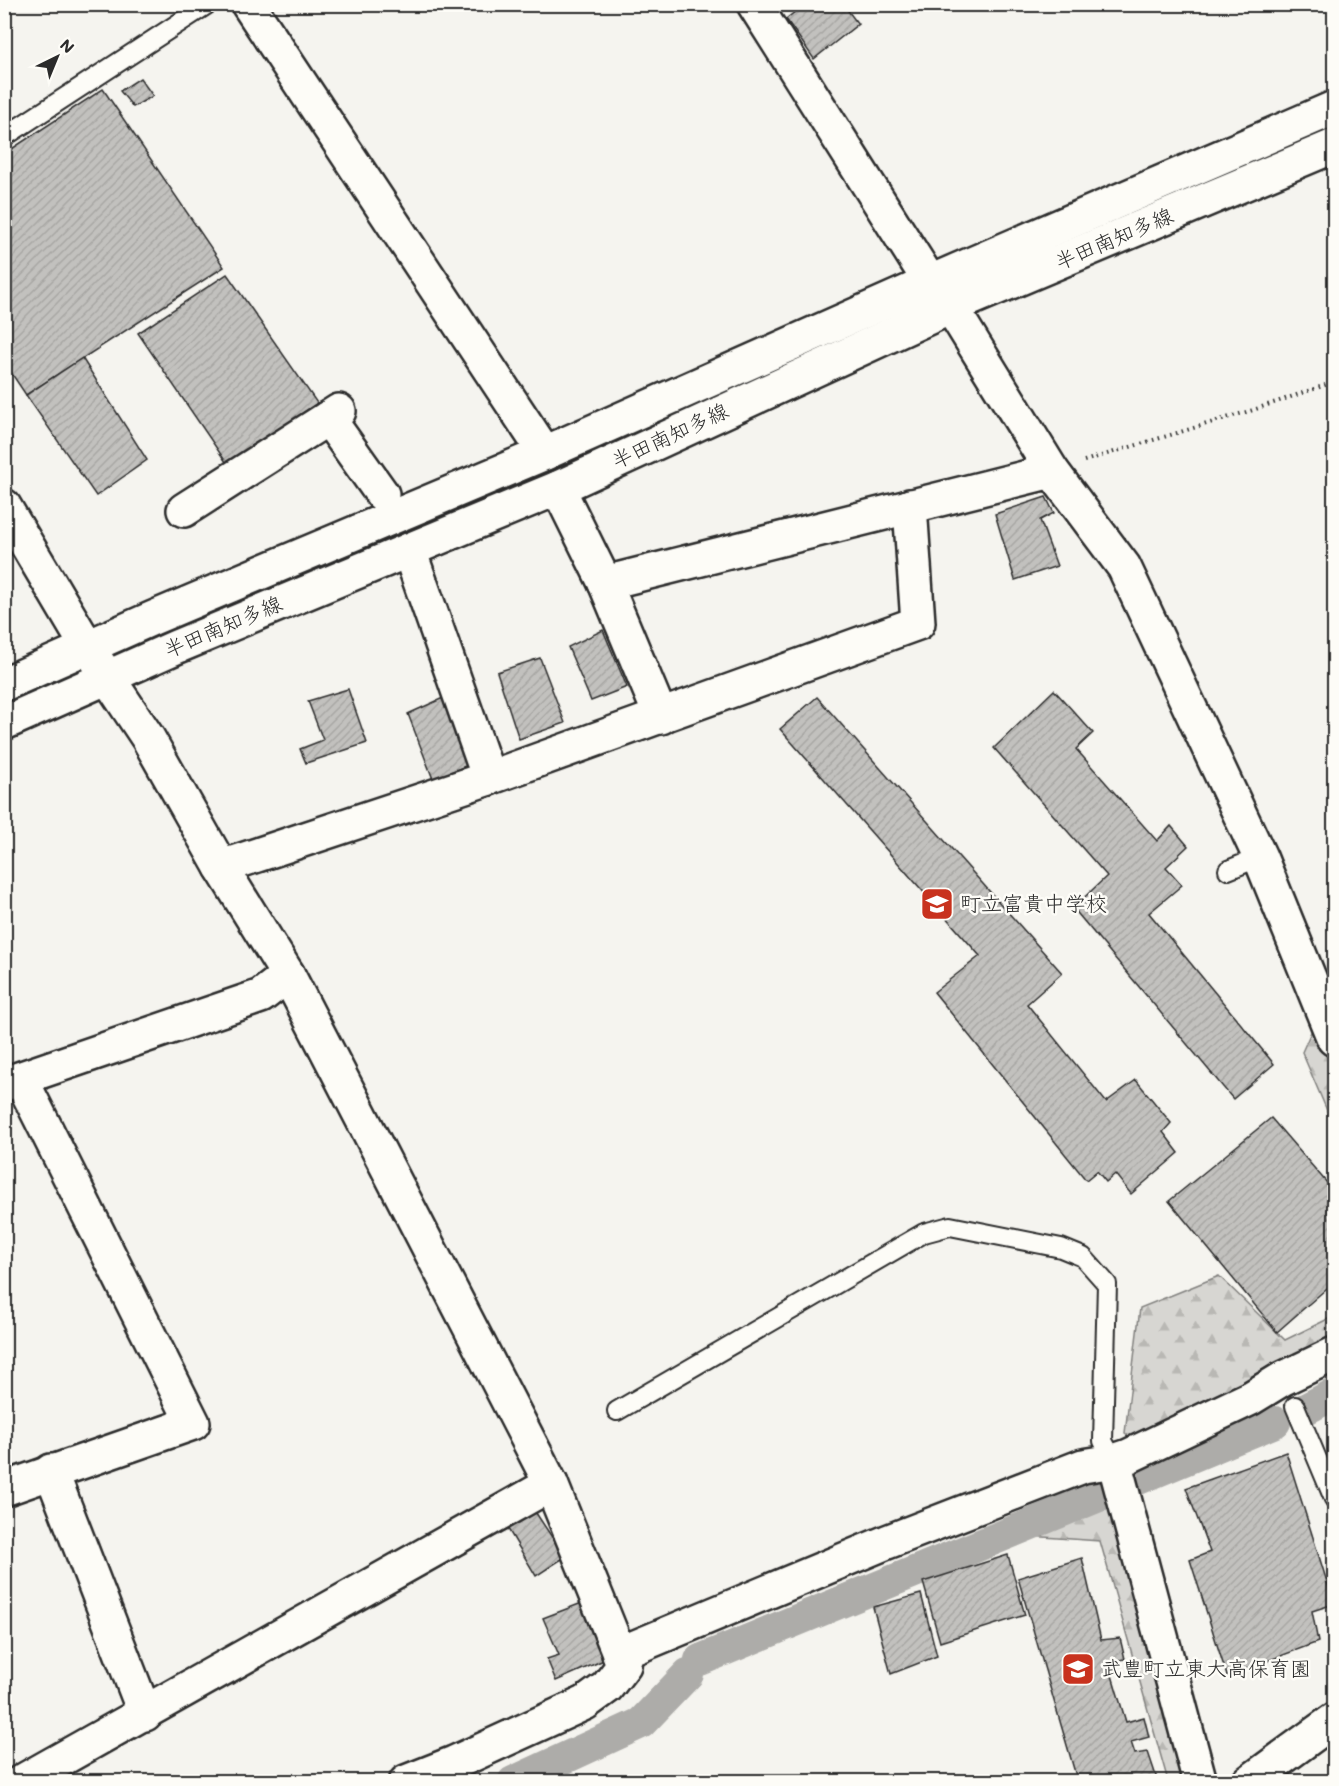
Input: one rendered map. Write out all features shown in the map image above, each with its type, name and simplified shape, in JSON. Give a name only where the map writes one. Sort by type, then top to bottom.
[{"type":"street","points":[[248,4],[545,453]]},
{"type":"street","points":[[754,4],[930,282]]},
{"type":"street","name":"半田南知多線","points":[[4,684],[153,618],[545,453],[930,282],[1335,108]]},
{"type":"street","name":"半田南知多線","points":[[4,723],[108,676],[558,488],[951,307],[1335,146]]},
{"type":"street","points":[[951,307],[1052,471],[1124,567],[1327,1000],[1335,1040]]},
{"type":"street","points":[[184,510],[333,415],[382,494]]},
{"type":"street","points":[[605,584],[1052,471]]},
{"type":"street","points":[[558,488],[605,584],[661,717]]},
{"type":"street","points":[[4,506],[88,648],[148,738],[221,867],[288,975],[551,1484],[624,1665],[620,1674],[585,1703],[406,1782]]},
{"type":"street","points":[[221,867],[489,778],[918,623],[910,506]]},
{"type":"street","points":[[409,550],[489,778]]},
{"type":"street","points":[[4,1489],[193,1423],[13,1081],[261,996],[288,975]]},
{"type":"street","points":[[619,1654],[952,1517],[1083,1466],[1114,1461],[1251,1398],[1282,1379],[1335,1354]]},
{"type":"street","points":[[1114,1461],[1200,1782]]},
{"type":"street","points":[[51,1471],[145,1714]]},
{"type":"street","points":[[21,1782],[551,1484]]},
{"type":"street","points":[[1249,1782],[1335,1720]]},
{"type":"lane","points":[[4,137],[208,4]]},
{"type":"lane","points":[[1228,870],[1260,857]]},
{"type":"lane","points":[[617,1411],[924,1233],[950,1226],[1061,1248],[1083,1257],[1107,1284],[1103,1441],[1114,1461]]},
{"type":"lane","points":[[1294,1406],[1335,1499]]},
{"type":"path","points":[[1052,471],[1253,410],[1335,382]]},
{"type":"green space","points":[[1315,1023],[1334,1066],[1334,1127],[1302,1052]]},
{"type":"green space","points":[[1219,1276],[1285,1340],[1334,1316],[1334,1343],[1136,1441],[1125,1433],[1140,1308]]},
{"type":"green space","points":[[1113,1503],[1187,1781],[1168,1781],[1100,1541],[1029,1536]]},
{"type":"building","points":[[805,4],[843,4],[858,24],[814,59],[786,19]]},
{"type":"building","points":[[140,78],[153,96],[133,107],[120,91]]},
{"type":"building","points":[[103,89],[224,267],[26,395],[4,362],[4,154]]},
{"type":"building","points":[[227,274],[317,403],[228,465],[138,333]]},
{"type":"building","points":[[82,358],[147,460],[96,496],[26,395]]},
{"type":"building","points":[[1046,497],[1054,513],[1040,520],[1057,566],[1015,580],[995,514]]},
{"type":"building","points":[[603,630],[627,687],[591,701],[568,647]]},
{"type":"building","points":[[540,658],[565,723],[519,739],[497,672]]},
{"type":"building","points":[[348,689],[367,743],[306,763],[300,749],[323,740],[308,701]]},
{"type":"building","points":[[1054,690],[1093,733],[1076,749],[1157,841],[1171,826],[1188,846],[1166,867],[1182,885],[1149,913],[1274,1064],[1233,1099],[1073,908],[1107,876],[994,748]]},
{"type":"building","points":[[817,697],[1062,973],[1027,1004],[1106,1102],[1136,1080],[1171,1123],[1163,1132],[1179,1153],[1131,1194],[1115,1174],[1106,1182],[1097,1171],[1086,1180],[934,992],[980,956],[780,729]]},
{"type":"building","points":[[443,698],[468,765],[433,779],[408,714]]},
{"type":"building","points":[[1271,1118],[1334,1191],[1334,1282],[1277,1332],[1169,1201]]},
{"type":"building","points":[[1286,1452],[1334,1604],[1312,1611],[1318,1642],[1227,1676],[1190,1560],[1210,1552],[1186,1488]]},
{"type":"building","points":[[534,1510],[565,1557],[536,1576],[505,1524]]},
{"type":"building","points":[[1008,1555],[1025,1615],[940,1642],[923,1582]]},
{"type":"building","points":[[1082,1558],[1101,1640],[1120,1638],[1125,1659],[1108,1662],[1126,1722],[1144,1717],[1149,1737],[1131,1742],[1135,1754],[1148,1752],[1158,1782],[1058,1782],[1076,1776],[1018,1578]]},
{"type":"building","points":[[921,1594],[937,1656],[891,1674],[873,1607]]},
{"type":"building","points":[[582,1603],[606,1659],[556,1681],[547,1659],[559,1655],[543,1618]]},
{"type":"waterway","points":[[1302,1411],[1334,1394]]},
{"type":"waterway","points":[[1136,1480],[1275,1422]]},
{"type":"waterway","points":[[700,1660],[1104,1494]]},
{"type":"waterway","points":[[513,1782],[641,1723],[688,1674]]},
{"type":"place","name":"町立富貴中学校","points":[[937,904]]},
{"type":"place","name":"武豊町立東大高保育園","points":[[1078,1669]]}]
